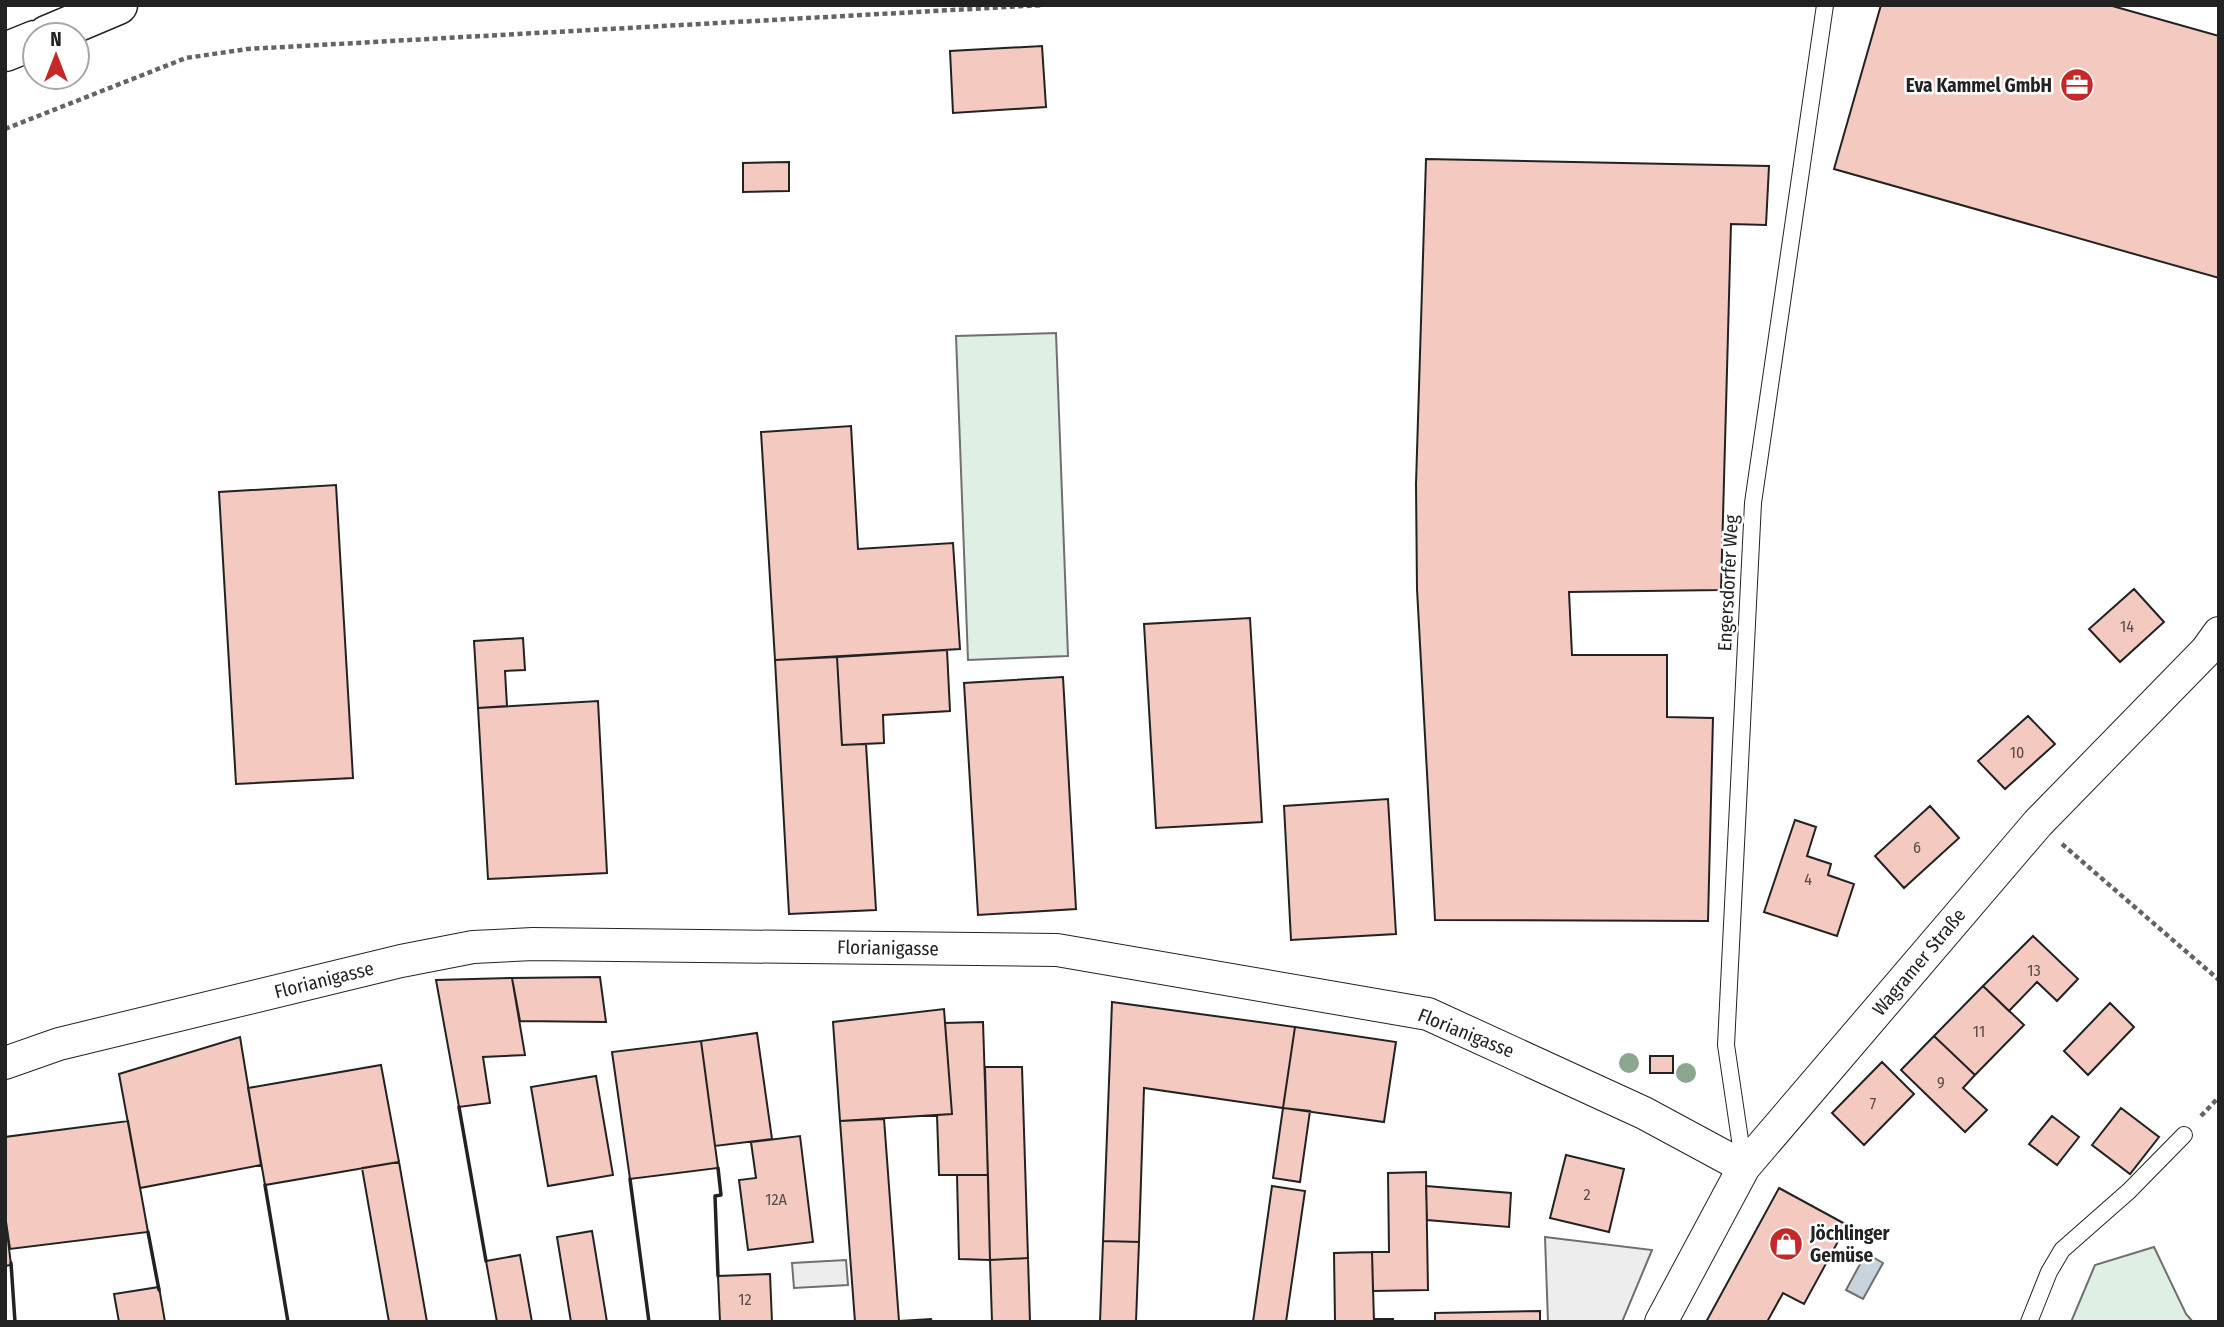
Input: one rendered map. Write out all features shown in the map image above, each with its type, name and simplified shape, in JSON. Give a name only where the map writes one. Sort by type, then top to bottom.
[{"type":"main road","points":[[80,21],[118,5]]},
{"type":"street","name":"Wagramer Straße","points":[[1661,1322],[1744,1167],[2038,823],[2206,651],[2219,633]]},
{"type":"street","name":"Florianigasse","points":[[5,1063],[72,1040],[401,961],[473,947],[533,944],[1057,950],[1428,1014],[1644,1113],[1744,1167]]},
{"type":"lane","name":"Engersdorfer Weg","points":[[1744,1167],[1726,1045],[1753,503],[1825,5]]},
{"type":"lane","points":[[2029,1322],[2049,1272],[2062,1250],[2129,1191],[2184,1135]]},
{"type":"path","points":[[5,129],[186,58],[247,49],[1043,5]]},
{"type":"path","points":[[2038,823],[2219,980]]},
{"type":"green space","points":[[1056,333],[1068,656],[968,660],[956,336]]},
{"type":"green space","points":[[2154,1247],[2186,1314],[2193,1322],[2071,1322],[2095,1265]]},
{"type":"shaded area","points":[[1545,1237],[1652,1250],[1622,1322],[1548,1322]]},
{"type":"shaded area","points":[[1866,1253],[1883,1263],[1863,1299],[1846,1290]]},
{"type":"shaded area","points":[[846,1260],[848,1285],[794,1288],[792,1263]]},
{"type":"building","points":[[1881,5],[2109,5],[2219,36],[2219,278],[1834,169]]},
{"type":"building","points":[[1042,46],[1046,107],[953,113],[950,51]]},
{"type":"building","points":[[1426,159],[1769,166],[1766,225],[1731,224],[1721,590],[1569,592],[1572,655],[1667,655],[1667,717],[1713,718],[1708,921],[1435,920],[1417,589],[1416,484]]},
{"type":"building","points":[[789,162],[789,191],[743,192],[743,163]]},
{"type":"building","points":[[851,426],[858,549],[953,543],[960,649],[775,660],[761,432]]},
{"type":"building","points":[[336,485],[353,778],[236,784],[219,492]]},
{"type":"building","points":[[2134,589],[2164,622],[2120,662],[2089,629]]},
{"type":"building","points":[[1250,618],[1262,822],[1156,828],[1144,624]]},
{"type":"building","points":[[523,638],[525,670],[505,671],[507,706],[478,708],[474,641]]},
{"type":"building","points":[[947,650],[950,711],[883,715],[884,743],[842,745],[837,657]]},
{"type":"building","points":[[837,657],[842,745],[866,744],[876,910],[789,914],[775,660]]},
{"type":"building","points":[[1063,677],[1076,909],[978,915],[964,683]]},
{"type":"building","points":[[598,701],[607,873],[488,879],[478,708]]},
{"type":"building","points":[[2028,716],[2055,744],[2005,789],[1978,761]]},
{"type":"building","points":[[1388,799],[1396,934],[1291,940],[1284,806]]},
{"type":"building","points":[[1930,806],[1959,838],[1904,888],[1875,856]]},
{"type":"building","points":[[1795,820],[1816,827],[1807,856],[1831,864],[1828,875],[1854,884],[1837,936],[1764,912]]},
{"type":"building","points":[[2033,936],[2078,979],[2057,1001],[2037,982],[2009,1011],[1983,986]]},
{"type":"building","points":[[600,977],[606,1022],[520,1021],[512,978]]},
{"type":"building","points":[[512,978],[525,1055],[483,1057],[490,1103],[459,1107],[436,980]]},
{"type":"building","points":[[1983,986],[2024,1025],[1975,1075],[1934,1036]]},
{"type":"building","points":[[1112,1002],[1295,1027],[1283,1108],[1144,1088],[1139,1242],[1103,1241]]},
{"type":"building","points":[[2110,1003],[2134,1027],[2088,1075],[2064,1051]]},
{"type":"building","points":[[944,1009],[952,1114],[840,1121],[833,1022]]},
{"type":"building","points":[[983,1022],[988,1175],[939,1175],[937,1115],[952,1114],[945,1023]]},
{"type":"building","points":[[1295,1027],[1396,1042],[1384,1122],[1283,1108]]},
{"type":"building","points":[[757,1033],[772,1139],[715,1146],[701,1041]]},
{"type":"building","points":[[1934,1036],[1975,1075],[1963,1088],[1987,1110],[1965,1132],[1901,1070]]},
{"type":"building","points":[[240,1037],[261,1165],[140,1188],[119,1074]]},
{"type":"building","points":[[701,1041],[718,1168],[630,1179],[612,1052]]},
{"type":"building","points":[[1650,1056],[1673,1056],[1673,1073],[1650,1073]]},
{"type":"building","points":[[1882,1062],[1914,1094],[1864,1145],[1832,1113]]},
{"type":"building","points":[[381,1065],[399,1162],[265,1185],[248,1088]]},
{"type":"building","points":[[985,1067],[1022,1067],[1028,1258],[990,1260]]},
{"type":"building","points":[[596,1076],[613,1175],[548,1186],[531,1087]]},
{"type":"building","points":[[1283,1108],[1310,1111],[1300,1182],[1273,1178]]},
{"type":"building","points":[[2121,1108],[2159,1137],[2130,1174],[2092,1145]]},
{"type":"building","points":[[2052,1116],[2079,1137],[2057,1165],[2029,1144]]},
{"type":"building","points":[[884,1119],[899,1321],[855,1322],[840,1121]]},
{"type":"building","points":[[128,1121],[148,1232],[10,1249],[5,1215],[5,1137]]},
{"type":"building","points":[[800,1136],[813,1242],[748,1250],[739,1180],[756,1178],[751,1142]]},
{"type":"building","points":[[1566,1155],[1624,1169],[1609,1232],[1550,1218]]},
{"type":"building","points":[[399,1162],[427,1322],[389,1322],[362,1168]]},
{"type":"building","points":[[1426,1172],[1428,1290],[1373,1291],[1372,1252],[1389,1252],[1388,1173]]},
{"type":"building","points":[[957,1175],[988,1175],[990,1260],[959,1259]]},
{"type":"building","points":[[1272,1186],[1305,1191],[1286,1322],[1253,1322]]},
{"type":"building","points":[[1426,1186],[1511,1193],[1509,1227],[1427,1220]]},
{"type":"building","points":[[1779,1188],[1847,1225],[1804,1304],[1783,1293],[1767,1322],[1706,1322]]},
{"type":"building","points":[[5,1215],[11,1265],[5,1266]]},
{"type":"building","points":[[592,1231],[607,1322],[571,1322],[557,1237]]},
{"type":"building","points":[[1103,1241],[1139,1242],[1136,1322],[1100,1322]]},
{"type":"building","points":[[1372,1252],[1374,1322],[1335,1322],[1334,1253]]},
{"type":"building","points":[[520,1255],[532,1322],[497,1322],[486,1261]]},
{"type":"building","points":[[1028,1258],[1030,1322],[992,1322],[990,1260]]},
{"type":"building","points":[[770,1274],[772,1322],[720,1322],[718,1276]]},
{"type":"building","points":[[159,1287],[165,1322],[119,1322],[114,1294]]},
{"type":"building","points":[[1540,1311],[1540,1322],[1435,1322],[1435,1313]]},
{"type":"building","points":[[931,1319],[932,1322],[887,1322],[899,1321]]},
{"type":"building","points":[[1374,1319],[1393,1319],[1393,1322],[1374,1322]]},
{"type":"wall","points":[[459,1107],[486,1261]]},
{"type":"wall","points":[[718,1168],[721,1195],[715,1196],[718,1276]]},
{"type":"wall","points":[[630,1179],[649,1322]]},
{"type":"wall","points":[[265,1185],[288,1322]]},
{"type":"wall","points":[[148,1232],[159,1290]]},
{"type":"wall","points":[[11,1263],[15,1322]]},
{"type":"place","name":"Eva Kammel GmbH","points":[[2077,85]]},
{"type":"place","name":"Jöchlinger Gemüse","points":[[1786,1244]]}]
